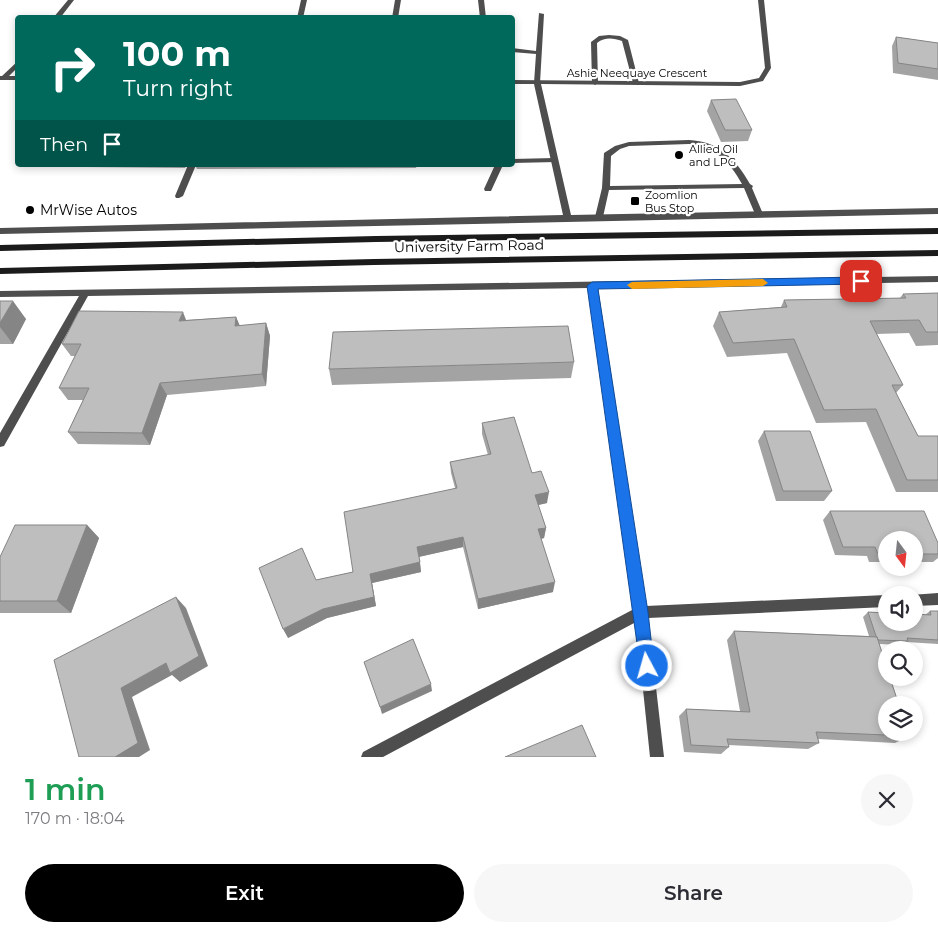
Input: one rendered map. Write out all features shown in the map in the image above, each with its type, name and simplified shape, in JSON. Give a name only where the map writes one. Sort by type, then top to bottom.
[{"type":"street","points":[[58,15],[71,0]]},
{"type":"street","points":[[301,15],[304,0]]},
{"type":"street","points":[[396,15],[398,0]]},
{"type":"street","points":[[481,0],[483,15]]},
{"type":"street","name":"Ashie Neequaye Crescent","points":[[515,82],[740,84],[761,80],[768,68],[761,0]]},
{"type":"street","points":[[541,14],[537,83],[568,218]]},
{"type":"street","points":[[595,83],[594,42],[598,38],[606,37],[625,40],[636,83]]},
{"type":"street","points":[[515,50],[539,53]]},
{"type":"street","points":[[2,78],[15,66]]},
{"type":"street","points":[[2,78],[15,78]]},
{"type":"street","points":[[599,217],[606,188],[607,155],[615,147],[627,144],[699,143],[714,147],[724,155],[749,186],[759,214]]},
{"type":"street","points":[[515,161],[554,160]]},
{"type":"street","points":[[180,196],[191,167]]},
{"type":"street","points":[[488,189],[498,167]]},
{"type":"street","points":[[606,188],[749,186]]},
{"type":"street","points":[[0,231],[938,211]]},
{"type":"street","name":"University Farm Road","points":[[0,248],[376,239],[938,231]]},
{"type":"street","name":"University Farm Road","points":[[0,271],[374,262],[938,253]]},
{"type":"street","points":[[0,294],[938,279]]},
{"type":"street","points":[[592,286],[641,612],[657,757]]},
{"type":"street","points":[[0,443],[85,293]]},
{"type":"street","points":[[923,600],[938,599]]},
{"type":"street","points":[[368,757],[641,612],[878,601]]},
{"type":"building","points":[[896,37],[938,43],[938,69],[898,63]]},
{"type":"building","points":[[736,99],[752,130],[725,130],[711,100]]},
{"type":"building","points":[[938,293],[938,332],[926,332],[919,320],[870,321],[903,385],[892,385],[918,436],[938,436],[938,480],[907,480],[876,409],[824,410],[794,339],[733,343],[719,312],[787,307],[784,300],[906,298],[903,294]]},
{"type":"building","points":[[0,301],[13,301],[0,323]]},
{"type":"building","points":[[79,311],[183,312],[179,321],[236,317],[235,326],[266,323],[262,374],[160,383],[142,433],[68,432],[89,388],[59,388],[81,344],[62,344]]},
{"type":"building","points":[[568,326],[574,362],[329,369],[333,332]]},
{"type":"building","points":[[514,417],[532,473],[541,471],[549,492],[535,495],[546,528],[538,529],[555,582],[478,599],[463,537],[417,547],[420,562],[370,574],[374,597],[323,609],[283,629],[259,568],[302,548],[316,580],[353,572],[344,512],[457,488],[450,462],[491,454],[482,423]]},
{"type":"building","points":[[764,431],[810,431],[832,491],[783,491]]},
{"type":"building","points":[[830,511],[924,511],[938,543],[938,554],[923,554],[923,531],[878,531],[878,554],[875,547],[843,547]]},
{"type":"building","points":[[15,525],[87,525],[57,601],[0,601],[0,557]]},
{"type":"building","points":[[176,597],[199,656],[170,673],[166,663],[121,688],[138,743],[115,757],[79,757],[54,660]]},
{"type":"building","points":[[930,611],[938,611],[938,640],[907,638],[908,641],[878,640],[868,612],[878,613],[878,631],[923,631],[923,615],[931,615]]},
{"type":"building","points":[[734,631],[877,637],[878,686],[893,686],[896,696],[878,696],[878,735],[816,732],[819,743],[727,739],[729,747],[691,745],[686,709],[750,712]]},
{"type":"building","points":[[413,639],[431,684],[380,707],[364,662]]},
{"type":"building","points":[[582,725],[596,757],[505,757]]},
{"type":"slow traffic","points":[[632,285],[763,283]]},
{"type":"place","name":"Allied Oil and LPG","points":[[679,155]]},
{"type":"place","name":"Zoomlion Bus Stop","points":[[635,201]]},
{"type":"place","name":"MrWise Autos","points":[[30,210]]},
{"type":"route","points":[[647,666],[641,612],[592,286],[861,281]]}]
